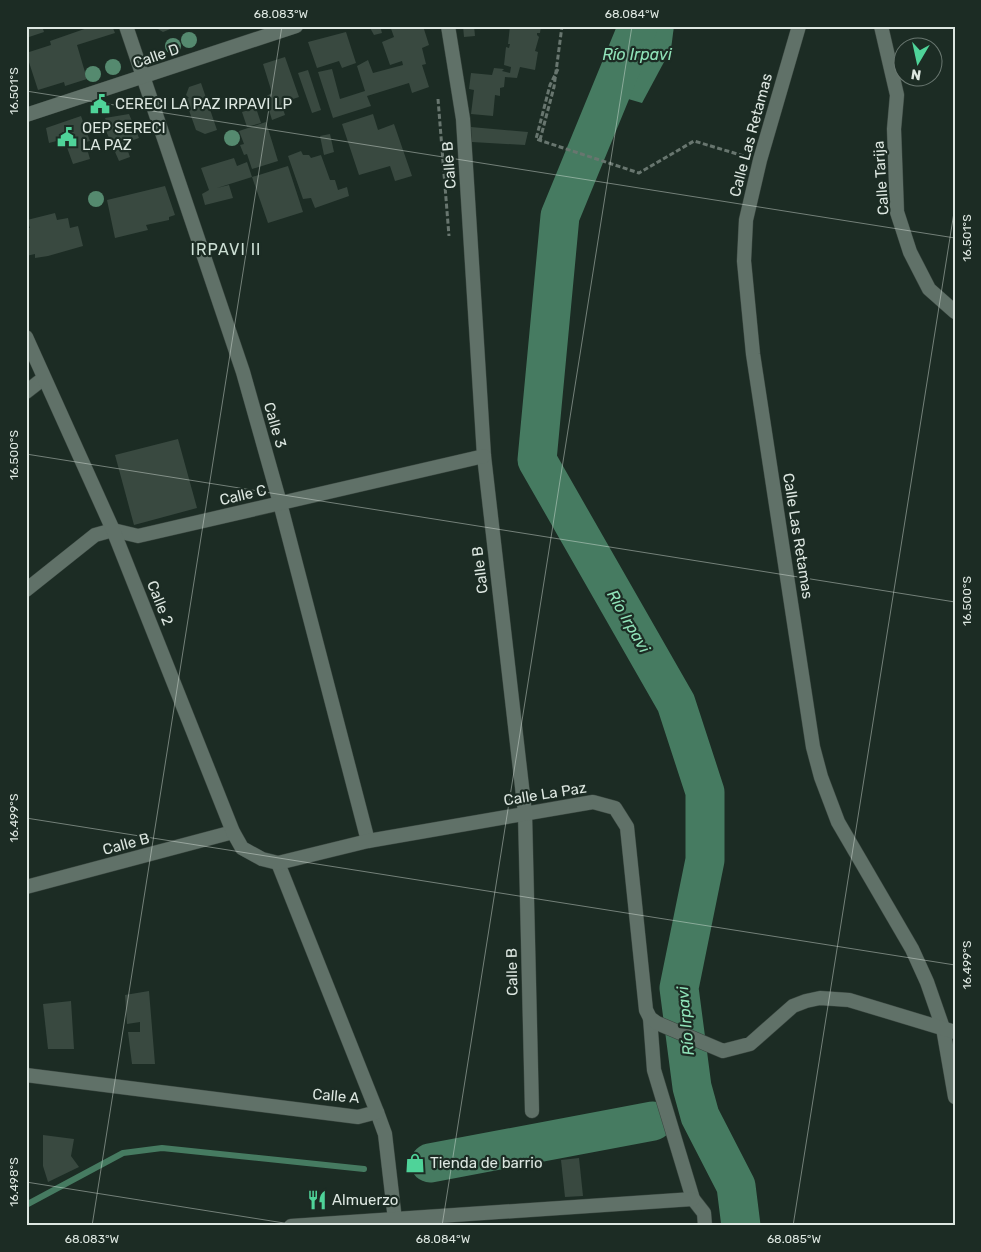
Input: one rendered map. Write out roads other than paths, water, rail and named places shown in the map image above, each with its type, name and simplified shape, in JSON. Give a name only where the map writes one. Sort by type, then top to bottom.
[{"type":"street","name":"Calle 3","points":[[126,26],[243,372],[280,503],[368,841]]},
{"type":"street","name":"Calle B","points":[[448,26],[463,119],[484,456],[525,813],[532,1111]]},
{"type":"street","name":"Calle Las Retamas","points":[[798,26],[760,160],[746,220],[744,261],[753,354],[813,748],[820,777],[838,822],[912,949],[949,1030],[955,1097]]},
{"type":"street","name":"Calle Tarija","points":[[881,26],[897,94],[894,129],[897,212],[910,252],[929,289],[955,312]]},
{"type":"street","name":"Calle D","points":[[26,116],[290,27]]},
{"type":"street","name":"Calle 2","points":[[26,337],[113,530],[233,832],[242,848],[262,859],[278,863]]},
{"type":"street","points":[[26,392],[44,378]]},
{"type":"street","name":"Calle C","points":[[113,530],[138,536],[484,456]]},
{"type":"street","points":[[26,590],[95,534],[113,530]]},
{"type":"street","name":"Calle La Paz","points":[[278,863],[368,841],[525,813],[593,802],[615,808],[627,827],[646,1010],[650,1018],[654,1070],[693,1200],[704,1213],[705,1226]]},
{"type":"street","name":"Calle B","points":[[26,887],[233,832]]},
{"type":"street","name":"Calle A","points":[[26,1075],[358,1117],[377,1112],[278,863]]},
{"type":"street","points":[[650,1018],[664,1026],[723,1051],[750,1044],[793,1006],[806,1000],[820,998],[849,1000],[949,1030]]},
{"type":"street","points":[[377,1112],[385,1134],[395,1220]]},
{"type":"street","points":[[290,1226],[693,1200]]},
{"type":"water","name":"Río Irpavi","points":[[618,26],[674,26],[671,49],[642,103],[594,89]]},
{"type":"waterway","name":"Río Irpavi","points":[[638,26],[560,216],[537,460],[676,703],[705,792],[705,860],[679,988],[692,1087],[700,1116],[736,1186],[741,1226]]},
{"type":"waterway","points":[[430,1163],[653,1121]]},
{"type":"waterway","points":[[26,1205],[123,1153],[162,1148],[364,1169]]},
{"type":"place","name":"CERECI LA PAZ IRPAVI LP","points":[[100,104]]},
{"type":"place","name":"OEP SERECI LA PAZ","points":[[67,137]]},
{"type":"place","name":"Tienda de barrio","points":[[415,1163]]},
{"type":"place","name":"Almuerzo","points":[[317,1200]]},
{"type":"district","name":"IRPAVI II","points":[[226,249]]}]
